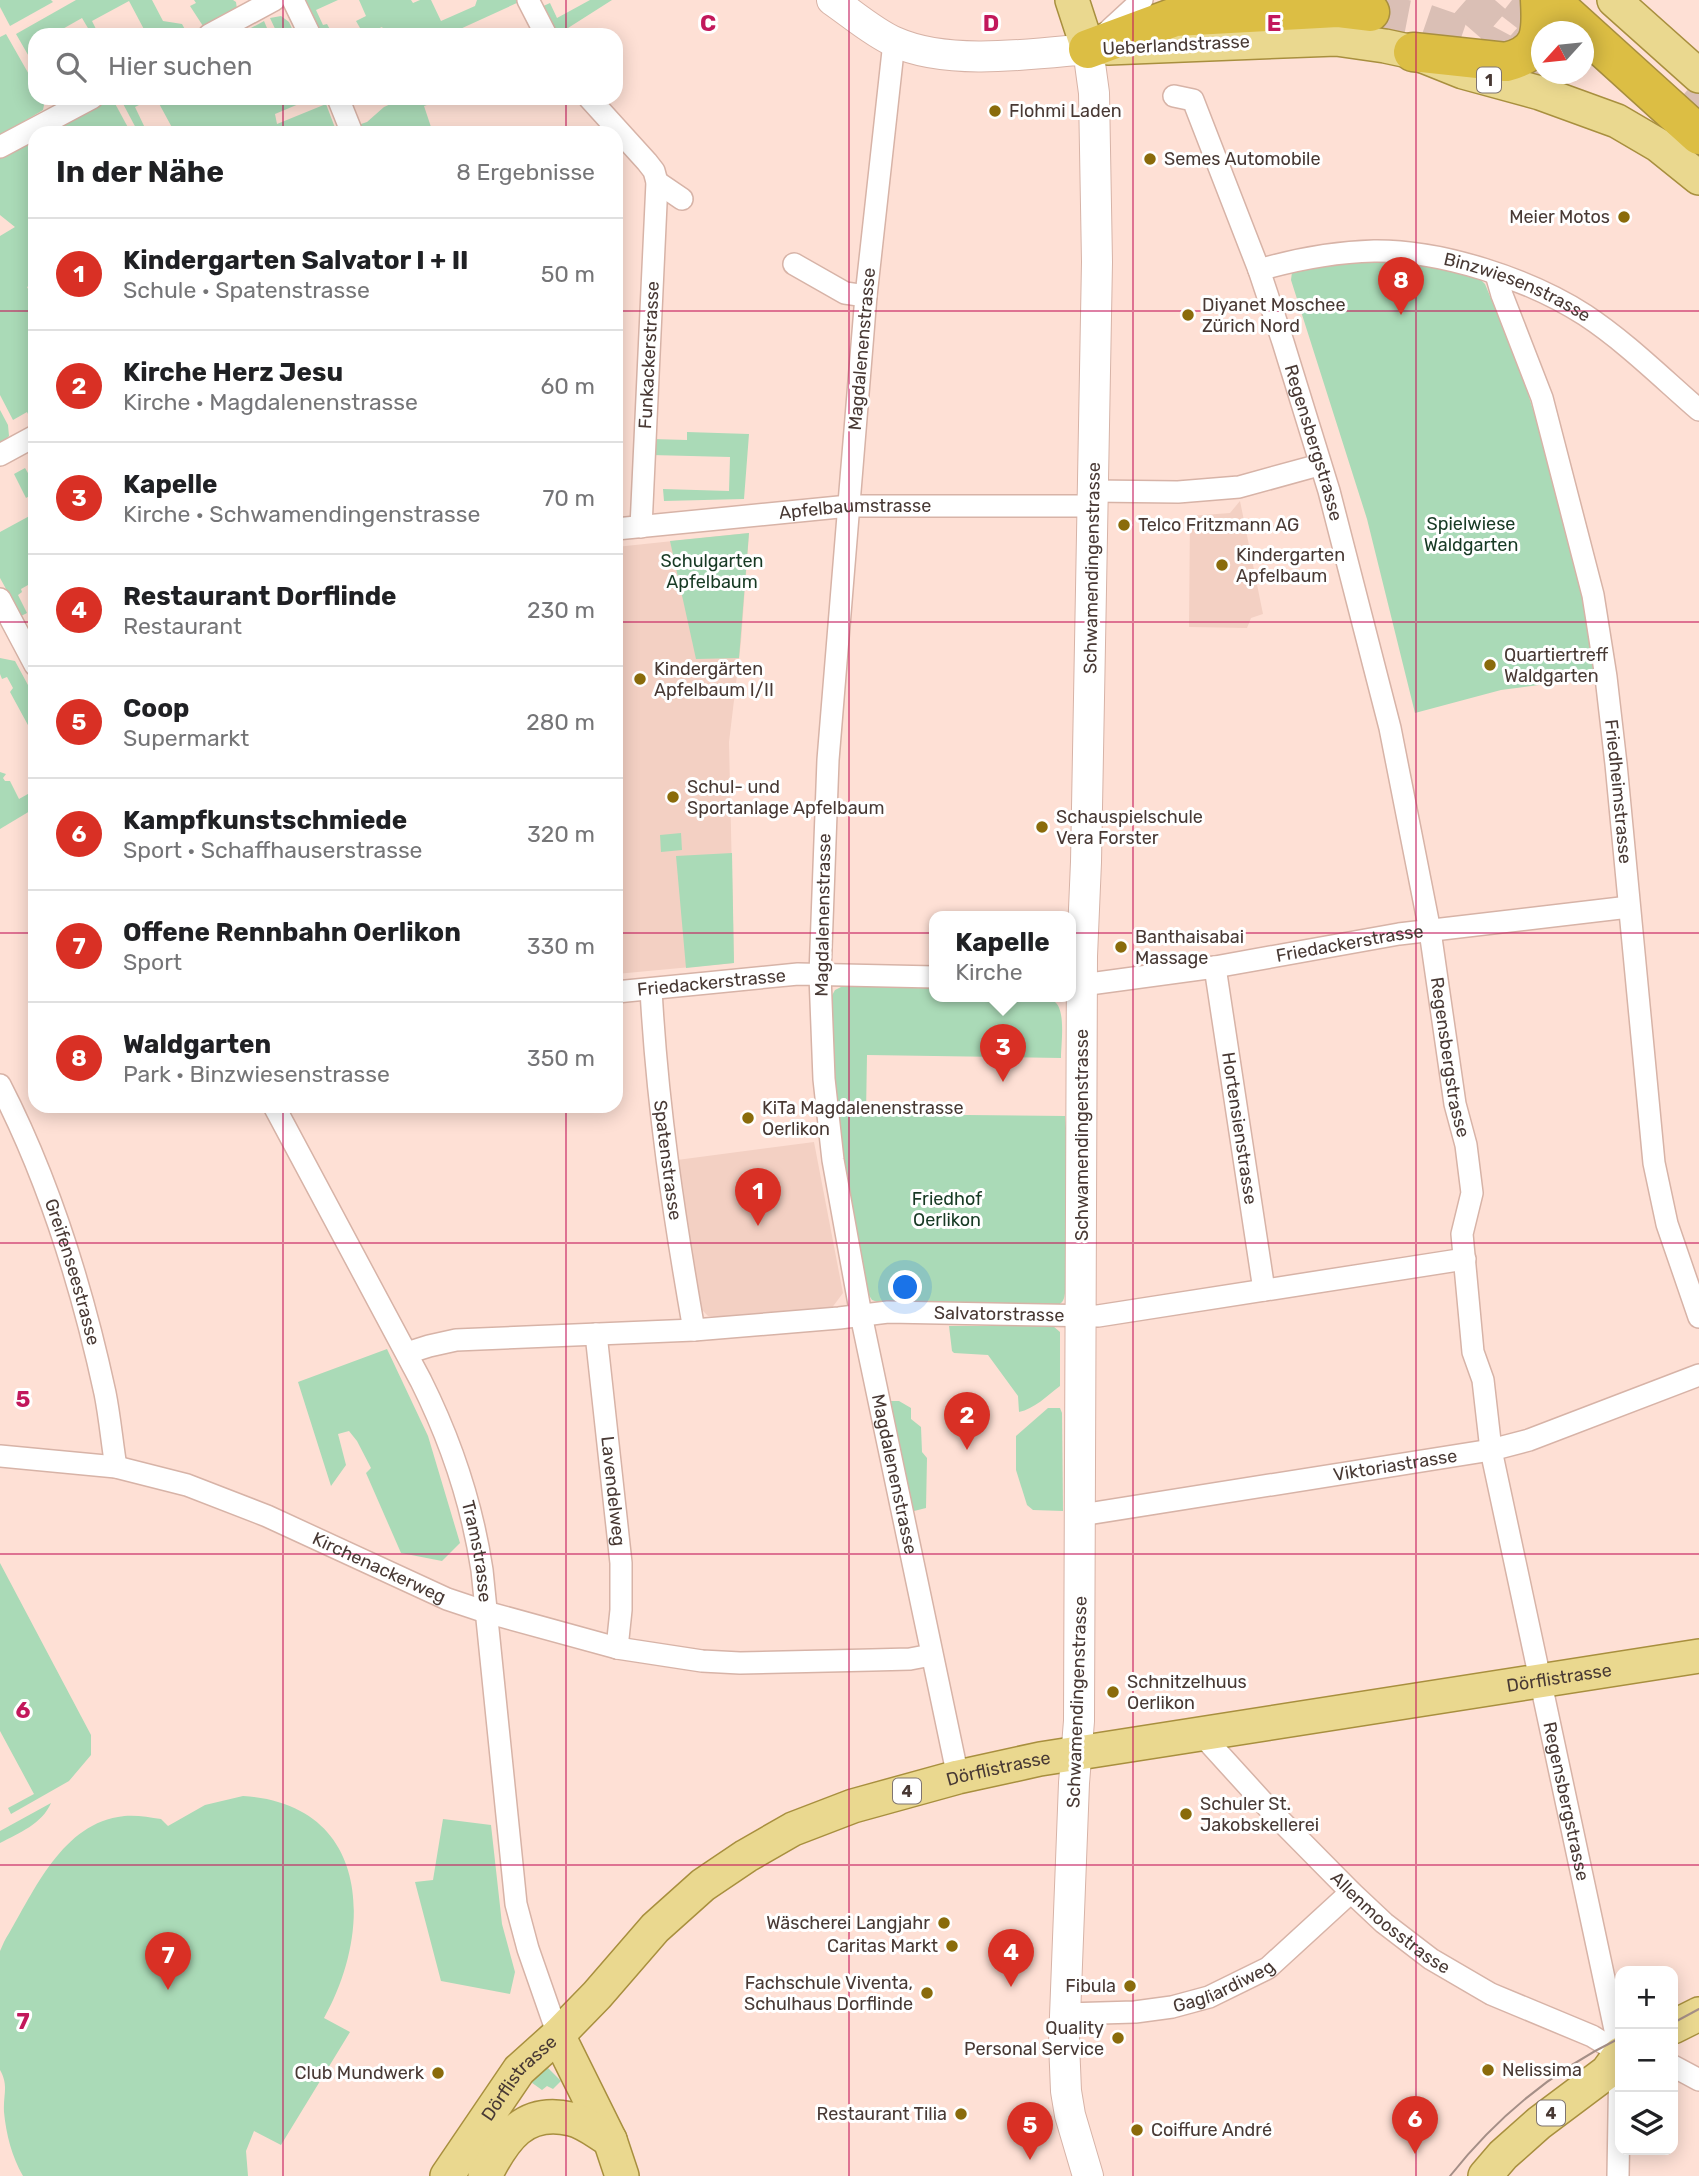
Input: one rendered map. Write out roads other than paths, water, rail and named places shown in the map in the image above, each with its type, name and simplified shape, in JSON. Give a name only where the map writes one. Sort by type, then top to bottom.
[{"type":"highway","points":[[1413,52],[1506,62],[1521,58],[1534,49],[1538,39],[1541,25],[1540,0]]},
{"type":"highway","points":[[1550,0],[1699,135]]},
{"type":"highway","points":[[1578,0],[1692,85]]},
{"type":"highway","points":[[1088,49],[1175,17],[1338,8],[1370,12]]},
{"type":"main road","name":"Schwamendingenstrasse","points":[[1072,0],[1088,49]]},
{"type":"main road","name":"Schwamendingenstrasse","points":[[1088,0],[1088,49]]},
{"type":"main road","points":[[1614,0],[1692,85]]},
{"type":"main road","name":"Ueberlandstrasse","points":[[1088,49],[1336,39],[1385,46],[1413,52],[1463,72],[1567,102],[1617,121],[1658,145],[1699,178]]},
{"type":"main road","name":"Dörflistrasse","points":[[447,2176],[519,2070],[597,1995],[655,1928],[703,1885],[793,1829],[841,1811],[958,1777],[1040,1759],[1699,1656]]},
{"type":"main road","points":[[1678,2024],[1699,2014]]},
{"type":"main road","points":[[558,2035],[610,2140],[622,2176]]},
{"type":"main road","name":"4","points":[[1485,2176],[1503,2155],[1539,2123],[1607,2072],[1615,2061]]},
{"type":"main road","name":"Dörflistrasse","points":[[485,2176],[508,2136],[538,2119],[551,2117],[574,2120],[610,2140]]},
{"type":"street","points":[[222,28],[274,0]]},
{"type":"street","points":[[293,0],[307,28]]},
{"type":"street","points":[[528,0],[543,28]]},
{"type":"street","name":"Ueberlandstrasse","points":[[832,0],[894,42],[921,51],[956,55],[1022,55],[1088,49]]},
{"type":"street","points":[[1088,49],[1142,0]]},
{"type":"street","name":"Magdalenenstrasse","points":[[894,42],[866,296],[827,773],[820,975],[826,1114],[832,1160],[861,1315],[958,1777]]},
{"type":"street","name":"Schwamendingenstrasse","points":[[1088,49],[1094,93],[1097,262],[1093,499],[1077,985],[1081,1315],[1079,1721],[1065,2014],[1066,2091],[1070,2115],[1088,2176]]},
{"type":"street","name":"Regensbergstrasse","points":[[1174,96],[1193,100],[1259,270],[1329,491],[1390,727],[1430,932],[1455,1104],[1466,1144],[1472,1193],[1462,1234],[1473,1352],[1483,1380],[1492,1450],[1615,2030]]},
{"type":"street","points":[[39,126],[79,105]]},
{"type":"street","points":[[341,105],[349,126]]},
{"type":"street","points":[[595,105],[614,126]]},
{"type":"street","points":[[0,147],[28,132]]},
{"type":"street","points":[[623,136],[654,171],[657,182],[682,200]]},
{"type":"street","name":"Funkackerstrasse","points":[[641,527],[657,182]]},
{"type":"street","name":"Binzwiesenstrasse","points":[[1259,270],[1317,255],[1377,251],[1464,263],[1540,291],[1585,315],[1699,410]]},
{"type":"street","points":[[794,264],[845,293],[866,296]]},
{"type":"street","name":"Friedheimstrasse","points":[[1496,274],[1542,398],[1593,595],[1616,764],[1654,1163],[1667,1224],[1699,1317]]},
{"type":"street","points":[[0,455],[28,440]]},
{"type":"street","name":"Apfelbaumstrasse","points":[[623,528],[849,506],[1093,499],[1239,487],[1319,465]]},
{"type":"street","points":[[0,599],[28,652]]},
{"type":"street","name":"Friedackerstrasse","points":[[1077,985],[1215,967],[1399,934],[1629,907]]},
{"type":"street","name":"Hortensienstrasse","points":[[1215,967],[1264,1290]]},
{"type":"street","name":"Friedackerstrasse","points":[[623,991],[798,974],[929,976]]},
{"type":"street","name":"Spatenstrasse","points":[[651,989],[665,1148],[694,1330]]},
{"type":"street","name":"Greifenseestrasse","points":[[0,1085],[37,1165],[72,1266],[105,1395],[116,1467]]},
{"type":"street","name":"Tramstrasse","points":[[278,1113],[407,1353],[437,1413],[459,1473],[477,1536],[516,1904],[528,1949],[558,2035]]},
{"type":"street","name":"Salvatorstrasse","points":[[407,1353],[456,1340],[694,1330],[888,1312],[1098,1316],[1465,1259]]},
{"type":"street","name":"Lavendelweg","points":[[596,1334],[621,1563],[621,1610],[617,1648]]},
{"type":"street","name":"Viktoriastrasse","points":[[1081,1515],[1492,1450],[1522,1443],[1699,1375]]},
{"type":"street","name":"Kirchenackerweg","points":[[0,1456],[116,1467],[187,1485],[267,1516],[447,1599],[617,1648],[702,1661],[740,1663],[910,1659],[932,1655]]},
{"type":"street","name":"Allenmoosstrasse","points":[[1201,1734],[1272,1812],[1352,1892],[1384,1923],[1431,1959],[1491,1994],[1592,2036],[1615,2051]]},
{"type":"street","name":"Gagliardiweg","points":[[1065,2014],[1147,2010],[1172,2007],[1209,1997],[1268,1968],[1352,1892]]},
{"type":"street","points":[[1678,2069],[1699,2081]]},
{"type":"street","name":"Regensbergstrasse","points":[[1618,2176],[1619,2092]]},
{"type":"tunnel","points":[[1466,0],[1520,47]]},
{"type":"tunnel","points":[[1512,0],[1539,21]]},
{"type":"tunnel","points":[[1370,12],[1422,22],[1486,44],[1566,87]]},
{"type":"tunnel","points":[[1684,94],[1699,107]]},
{"type":"tram line","points":[[1678,2020],[1699,2009]]},
{"type":"tram line","points":[[1450,2176],[1487,2134],[1527,2097],[1572,2065],[1615,2041]]},
{"type":"place","name":"Flohmi Laden","points":[[995,111]]},
{"type":"place","name":"Semes Automobile","points":[[1150,159]]},
{"type":"place","name":"Meier Motos","points":[[1624,217]]},
{"type":"place","name":"Diyanet Moschee Zürich Nord","points":[[1188,315]]},
{"type":"place","name":"Waldgarten","points":[[1401,315]]},
{"type":"place","name":"Telco Fritzmann AG","points":[[1124,525]]},
{"type":"place","name":"Kindergarten Apfelbaum","points":[[1222,565]]},
{"type":"place","name":"Quartiertreff Waldgarten","points":[[1490,665]]},
{"type":"place","name":"Kindergärten Apfelbaum I/II","points":[[640,679]]},
{"type":"place","name":"Schul- und Sportanlage Apfelbaum","points":[[673,797]]},
{"type":"place","name":"Schauspielschule Vera Forster","points":[[1042,827]]},
{"type":"place","name":"Banthaisabai Massage","points":[[1121,947]]},
{"type":"place","name":"Kapelle","points":[[1003,1082]]},
{"type":"place","name":"KiTa Magdalenenstrasse Oerlikon","points":[[748,1118]]},
{"type":"place","name":"Kindergarten Salvator I + II","points":[[758,1226]]},
{"type":"place","name":"Kirche Herz Jesu","points":[[967,1450]]},
{"type":"place","name":"Schnitzelhuus Oerlikon","points":[[1113,1692]]},
{"type":"place","name":"Schuler St. Jakobskellerei","points":[[1186,1814]]},
{"type":"place","name":"Wäscherei Langjahr","points":[[944,1923]]},
{"type":"place","name":"Caritas Markt","points":[[952,1946]]},
{"type":"place","name":"Fibula","points":[[1130,1986]]},
{"type":"place","name":"Restaurant Dorflinde","points":[[1011,1987]]},
{"type":"place","name":"Offene Rennbahn Oerlikon","points":[[168,1990]]},
{"type":"place","name":"Fachschule Viventa, Schulhaus Dorflinde","points":[[927,1993]]},
{"type":"place","name":"Quality Personal Service","points":[[1118,2038]]},
{"type":"place","name":"Nelissima","points":[[1488,2070]]},
{"type":"place","name":"Club Mundwerk","points":[[438,2073]]},
{"type":"place","name":"Restaurant Tilia","points":[[961,2114]]},
{"type":"place","name":"Coiffure André","points":[[1137,2130]]},
{"type":"place","name":"Kampfkunstschmiede","points":[[1415,2154]]},
{"type":"place","name":"Coop","points":[[1030,2160]]},
{"type":"park label","name":"Spielwiese Waldgarten","points":[[1471,534]]},
{"type":"park label","name":"Schulgarten Apfelbaum","points":[[712,571]]},
{"type":"park label","name":"Friedhof Oerlikon","points":[[947,1209]]}]
